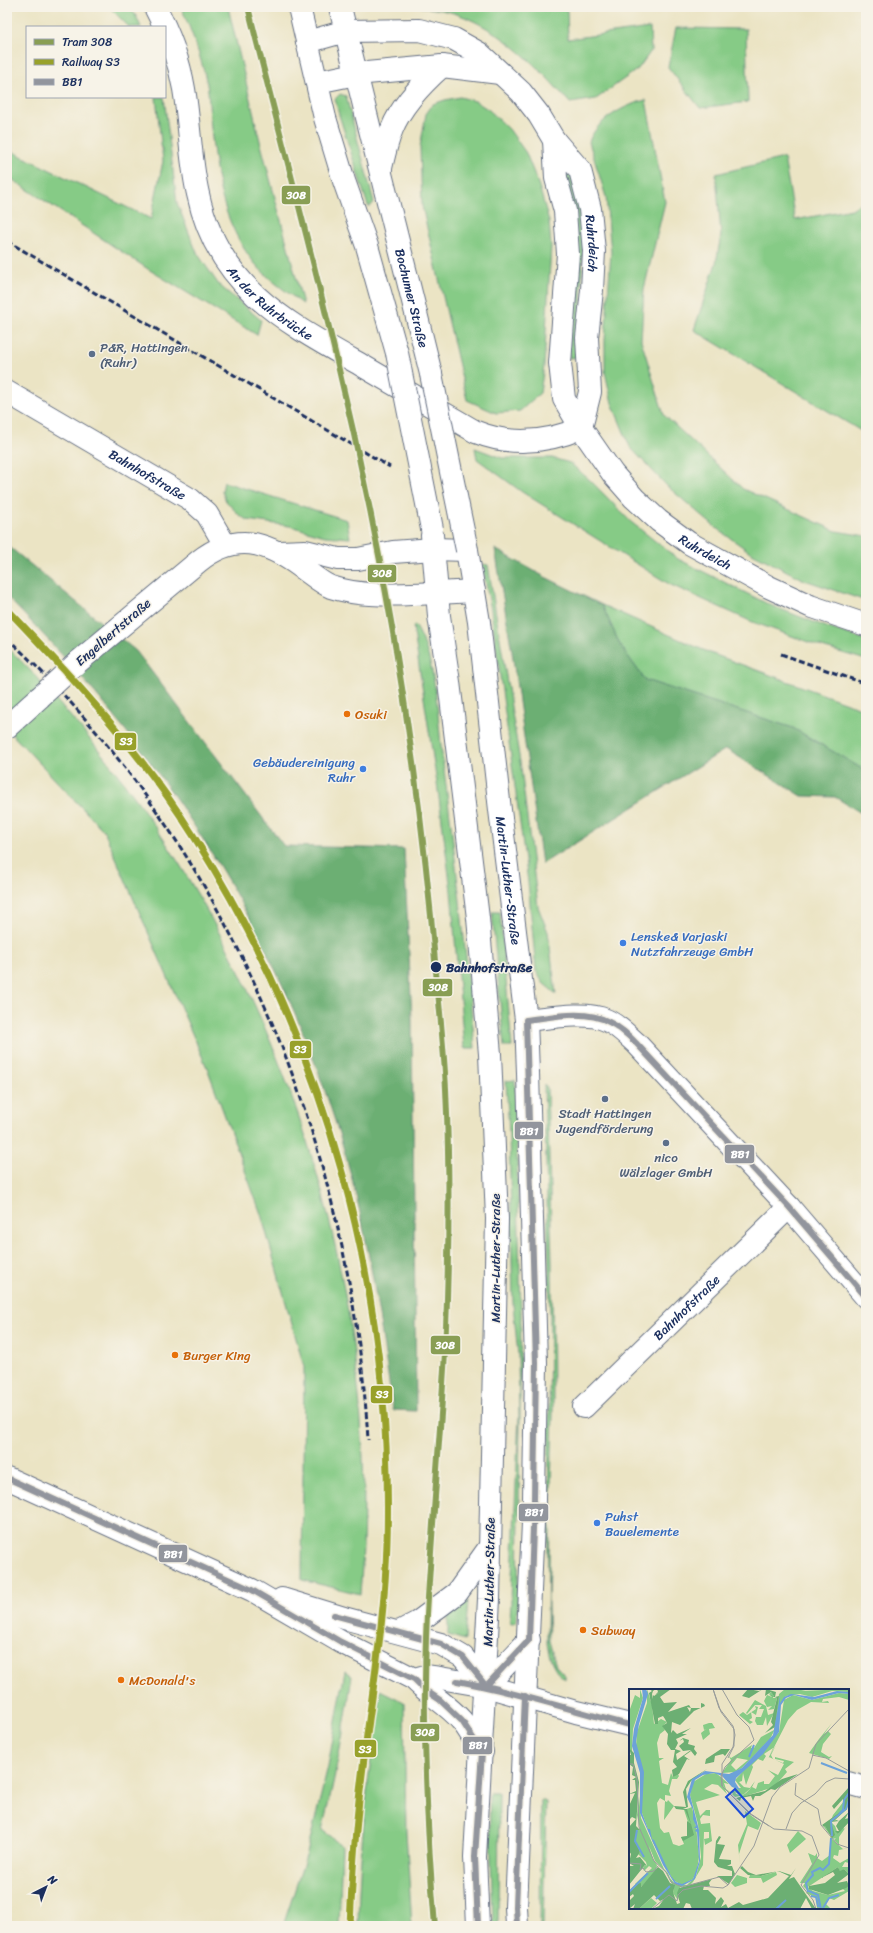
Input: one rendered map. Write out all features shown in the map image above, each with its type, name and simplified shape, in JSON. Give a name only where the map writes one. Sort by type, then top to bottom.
[{"type":"street","name":"An der Ruhrbrücke","points":[[155,7],[165,26]]},
{"type":"street","points":[[299,7],[325,118],[344,180],[367,246],[397,353],[432,539]]},
{"type":"street","name":"Bochumer Straße","points":[[340,7],[431,374],[474,591]]},
{"type":"street","name":"An der Ruhrbrücke","points":[[166,28],[180,70],[184,90],[194,178],[204,216],[209,230],[224,259],[246,287],[267,306],[300,330],[476,432],[491,438],[505,441],[538,441],[564,435],[581,428]]},
{"type":"street","name":"Ruhrdeich","points":[[307,42],[346,31],[419,30],[454,39],[479,53],[512,82],[539,115],[554,140],[580,170],[590,209],[593,259],[592,290],[587,338],[590,392],[581,428]]},
{"type":"street","points":[[317,82],[356,74],[442,66],[500,73]]},
{"type":"street","points":[[381,168],[392,128],[409,102],[427,80],[442,66]]},
{"type":"street","name":"Ruhrdeich","points":[[554,140],[556,178],[565,211],[568,254],[560,363],[564,399],[581,428],[613,474],[634,498],[659,521],[689,543],[769,587],[810,606],[866,625]]},
{"type":"street","name":"Bahnhofstraße","points":[[7,392],[190,499],[207,514],[225,545]]},
{"type":"street","points":[[225,545],[246,543],[280,552],[305,551],[338,559],[358,559],[393,552],[432,539],[467,550]]},
{"type":"street","name":"Martin-Luther-Straße","points":[[432,539],[439,616],[449,682],[478,918],[490,1054],[497,1219],[486,1686],[475,1857],[478,1926]]},
{"type":"street","name":"Engelbertstraße","points":[[7,727],[78,662],[209,553],[225,545]]},
{"type":"street","points":[[280,552],[331,586],[370,594],[474,591]]},
{"type":"street","name":"Martin-Luther-Straße","points":[[474,591],[480,622],[500,818],[526,1020],[536,1363],[534,1500],[516,1907],[517,1926]]},
{"type":"street","points":[[526,1020],[579,1016],[605,1019],[614,1024],[636,1043],[789,1207],[866,1297]]},
{"type":"street","name":"Bahnhofstraße","points":[[584,1407],[789,1207]]},
{"type":"street","points":[[7,1478],[252,1590],[341,1642],[414,1679],[424,1690],[440,1700],[462,1721],[482,1752]]},
{"type":"street","points":[[399,1632],[418,1622],[457,1593],[489,1548]]},
{"type":"street","points":[[252,1590],[344,1618],[441,1644],[463,1657],[486,1686]]},
{"type":"street","points":[[486,1686],[529,1640]]},
{"type":"street","points":[[414,1679],[425,1676],[486,1686],[525,1696],[576,1712],[629,1725]]},
{"type":"street","points":[[849,1783],[866,1788]]},
{"type":"green space","points":[[109,7],[129,7],[136,16],[141,26],[128,26]]},
{"type":"green space","points":[[181,7],[228,7],[260,141],[303,304],[261,270],[249,256],[231,223],[220,190],[212,137],[207,84],[196,45]]},
{"type":"green space","points":[[421,7],[567,7],[568,39],[650,28],[651,51],[638,69],[596,99],[570,103],[519,51],[490,30],[457,14]]},
{"type":"green space","points":[[676,28],[746,29],[748,102],[700,108],[668,67]]},
{"type":"green space","points":[[340,94],[346,96],[374,202],[371,206],[368,206],[339,115],[335,99]]},
{"type":"green space","points":[[460,97],[475,101],[489,110],[509,129],[526,153],[539,186],[549,221],[551,246],[544,366],[540,393],[520,411],[496,413],[467,400],[422,206],[420,147],[426,114],[433,104]]},
{"type":"green space","points":[[156,98],[164,98],[177,203],[197,253],[219,285],[261,320],[257,335],[148,269],[7,176],[7,149],[151,219],[163,161]]},
{"type":"green space","points":[[646,100],[665,202],[644,289],[641,340],[664,415],[743,489],[836,531],[866,536],[866,601],[802,579],[750,552],[716,528],[667,486],[630,447],[612,403],[605,372],[605,340],[611,252],[606,197],[589,142],[598,127],[605,120],[629,106]]},
{"type":"green space","points":[[784,158],[795,220],[852,209],[866,199],[866,434],[694,330],[716,263],[721,235],[716,174]]},
{"type":"green space","points":[[571,170],[584,222],[579,357],[569,358],[566,173]]},
{"type":"green space","points":[[475,448],[502,458],[552,458],[570,463],[591,481],[631,522],[678,559],[770,605],[829,628],[866,640],[866,660],[822,647],[750,621],[669,584],[522,492],[477,459]]},
{"type":"green space","points":[[224,482],[347,520],[350,538],[325,536],[290,526],[247,520],[239,515],[226,501],[222,491]]},
{"type":"green space","points":[[7,545],[136,651],[284,846],[404,849],[412,1019],[416,1411],[393,1410],[370,1264],[346,1156],[308,1046],[277,974],[242,905],[203,839],[160,775],[112,714],[61,655],[7,597]]},
{"type":"green space","points":[[495,549],[545,577],[602,605],[620,645],[645,680],[793,728],[866,771],[866,816],[835,797],[802,796],[726,749],[542,864],[512,652]]},
{"type":"green space","points":[[482,564],[488,565],[521,768],[538,907],[548,932],[556,994],[543,983],[536,971],[528,882],[491,610]]},
{"type":"green space","points":[[602,605],[710,653],[866,710],[866,771],[793,728],[645,680],[620,645]]},
{"type":"green space","points":[[415,625],[428,654],[435,687],[460,901],[475,1048],[464,1048],[451,891],[438,790],[413,626]]},
{"type":"green space","points":[[7,647],[51,694],[133,794],[198,896],[254,1004],[299,1117],[332,1234],[354,1353],[364,1474],[360,1594],[302,1580],[304,1367],[261,1214],[208,1070],[104,831],[7,729]]},
{"type":"green space","points":[[492,912],[500,912],[512,1047],[504,1047]]},
{"type":"green space","points":[[515,1080],[521,1313],[518,1604],[516,1622],[512,1623],[510,1622],[519,1415],[518,1354],[513,1305],[509,1133],[506,1081]]},
{"type":"green space","points":[[544,1084],[547,1087],[552,1262],[553,1411],[548,1605],[549,1641],[556,1666],[565,1675],[565,1679],[557,1672],[552,1663],[547,1643],[550,1315]]},
{"type":"green space","points":[[463,1599],[468,1601],[465,1640],[448,1635],[448,1615]]},
{"type":"green space","points":[[345,1671],[352,1675],[343,1733],[322,1830],[342,1846],[339,1926],[283,1926],[307,1853],[328,1766]]},
{"type":"green space","points":[[380,1690],[404,1702],[406,1832],[412,1926],[358,1926],[362,1837]]},
{"type":"green space","points":[[489,1793],[499,1793],[498,1926],[493,1926]]},
{"type":"green space","points":[[541,1800],[546,1802],[543,1926],[540,1926]]},
{"type":"railway","points":[[7,241],[390,467]]},
{"type":"railway","points":[[7,638],[85,719],[154,808],[214,903],[264,1004],[305,1109],[336,1218],[357,1328],[368,1440]]},
{"type":"railway","points":[[781,654],[866,684]]},
{"type":"tram line","name":"308","points":[[248,7],[326,313],[370,509],[385,586],[410,740],[429,894],[445,1074],[448,1188],[445,1352],[427,1614],[425,1692],[427,1809],[435,1926]]},
{"type":"rail line","name":"S3","points":[[7,609],[82,689],[106,717],[173,804],[193,835],[240,915],[280,999],[315,1085],[342,1174],[364,1264],[378,1356],[386,1449],[387,1542],[386,1572],[380,1633],[357,1819],[350,1926]]},
{"type":"transit line","name":"BB1","points":[[486,1686],[529,1640],[534,1500],[536,1363],[526,1020],[568,1015],[590,1016],[600,1018],[624,1031],[789,1207],[866,1297]]},
{"type":"transit line","name":"BB1","points":[[7,1478],[252,1590],[341,1642],[414,1679],[425,1690],[440,1700],[462,1721],[482,1752],[475,1857],[478,1926]]},
{"type":"transit line","name":"BB1","points":[[334,1615],[441,1644],[463,1657],[486,1686],[498,1689]]},
{"type":"transit line","name":"BB1","points":[[457,1681],[500,1690],[629,1725]]},
{"type":"transit line","name":"BB1","points":[[517,1926],[516,1907],[525,1696]]},
{"type":"place","name":"P&R, Hattingen (Ruhr)","points":[[92,354]]},
{"type":"place","name":"Osuki","points":[[347,714]]},
{"type":"place","name":"Gebäudereinigung Ruhr","points":[[363,769]]},
{"type":"place","name":"Lenske& Varjaski Nutzfahrzeuge GmbH","points":[[623,943]]},
{"type":"place","name":"Bahnhofstraße","points":[[436,967]]},
{"type":"place","name":"Stadt Hattingen Jugendförderung","points":[[605,1099]]},
{"type":"place","name":"nico Wälzlager GmbH","points":[[666,1143]]},
{"type":"place","name":"Burger King","points":[[175,1355]]},
{"type":"place","name":"Puhst Bauelemente","points":[[597,1523]]},
{"type":"place","name":"Subway","points":[[583,1630]]},
{"type":"place","name":"McDonald's","points":[[121,1680]]}]
